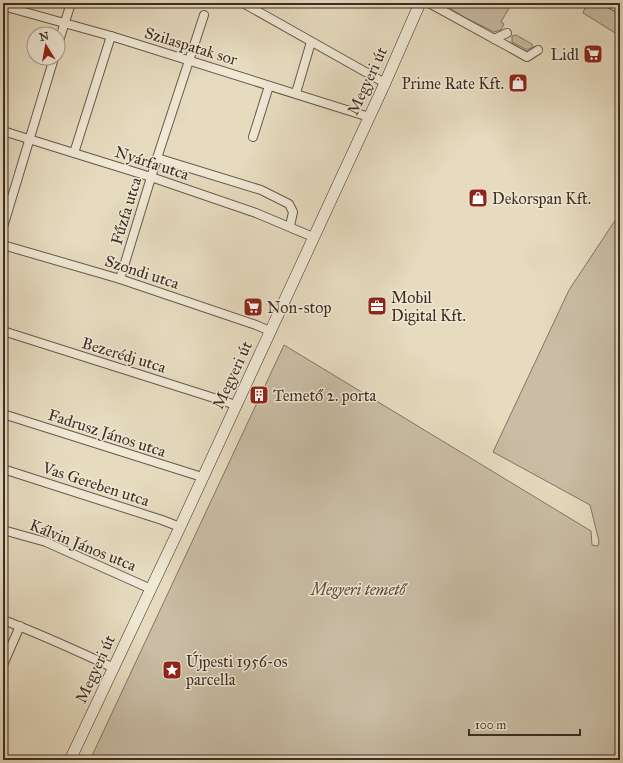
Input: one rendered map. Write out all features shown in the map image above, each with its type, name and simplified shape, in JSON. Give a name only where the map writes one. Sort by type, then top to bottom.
[{"type":"main road","name":"Megyeri út","points":[[70,760],[180,527],[385,83],[420,3]]},
{"type":"street","points":[[64,26],[71,3]]},
{"type":"street","points":[[243,3],[385,83]]},
{"type":"street","points":[[429,3],[527,57],[538,50]]},
{"type":"street","points":[[609,3],[620,9]]},
{"type":"street","name":"Szilaspatak sor","points":[[3,6],[65,22],[369,117]]},
{"type":"street","name":"Fűzfa utca","points":[[120,279],[157,158],[204,15]]},
{"type":"street","points":[[494,39],[507,33]]},
{"type":"street","points":[[74,153],[111,36]]},
{"type":"street","points":[[296,93],[310,42]]},
{"type":"street","points":[[3,227],[52,66]]},
{"type":"street","points":[[253,137],[269,86]]},
{"type":"street","name":"Nyárfa utca","points":[[3,131],[151,177],[256,213],[290,226],[313,237]]},
{"type":"street","name":"Nyárfa utca","points":[[157,158],[261,190],[289,204],[293,212],[290,226]]},
{"type":"street","name":"Szondi utca","points":[[3,245],[120,279],[270,331]]},
{"type":"street","name":"Bezerédj utca","points":[[3,332],[236,405]]},
{"type":"street","name":"Fadrusz János utca","points":[[3,414],[202,477]]},
{"type":"street","name":"Vas Gereben utca","points":[[3,469],[180,527]]},
{"type":"street","name":"Kálvin János utca","points":[[3,530],[46,542],[151,589]]},
{"type":"street","points":[[3,620],[67,646],[114,668]]},
{"type":"street","points":[[3,665],[20,626]]},
{"type":"green space","points":[[441,3],[512,3],[501,22],[504,24],[501,30],[494,32],[464,17]]},
{"type":"green space","points":[[575,3],[602,3],[620,13],[620,36],[583,13],[585,8]]},
{"type":"green space","points":[[516,35],[532,44],[533,47],[527,50],[512,42],[512,36]]},
{"type":"green space","name":"Megyeri temető","points":[[620,213],[620,760],[90,760],[284,345],[591,531],[592,545],[598,546],[599,541],[590,505],[493,452],[569,290]]},
{"type":"place","name":"Lidl","points":[[593,54]]},
{"type":"place","name":"Prime Rate Kft.","points":[[518,83]]},
{"type":"place","name":"Dekorspan Kft.","points":[[478,198]]},
{"type":"place","name":"Mobil Digital Kft.","points":[[377,306]]},
{"type":"place","name":"Non-stop","points":[[253,307]]},
{"type":"place","name":"Temető 2. porta","points":[[259,395]]},
{"type":"place","name":"Újpesti 1956-os parcella","points":[[172,670]]}]
